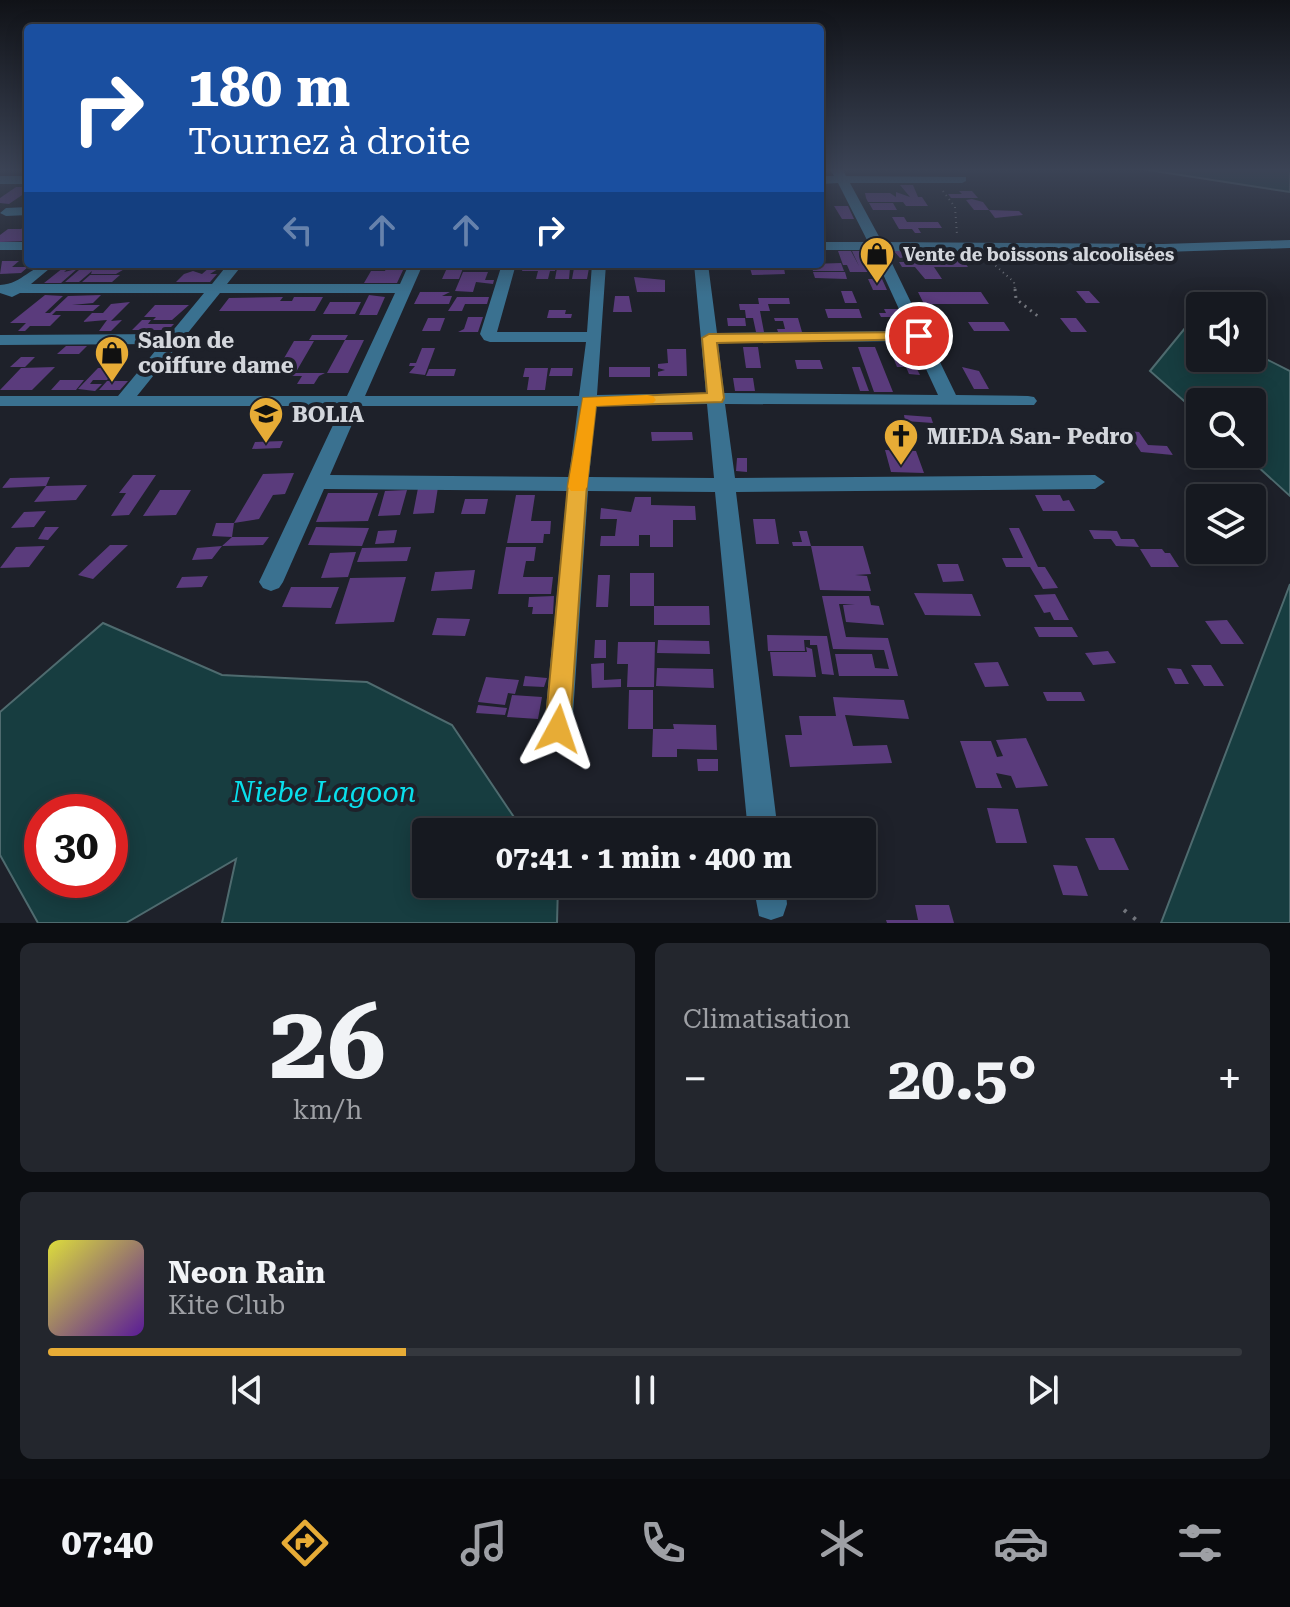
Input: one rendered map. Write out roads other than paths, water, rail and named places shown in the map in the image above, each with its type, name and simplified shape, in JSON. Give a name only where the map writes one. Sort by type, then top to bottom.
[{"type":"street","points":[[859,212],[949,399]]},
{"type":"street","points":[[824,246],[1163,248],[1290,244]]},
{"type":"street","points":[[0,246],[24,246]]},
{"type":"street","points":[[0,302],[8,289],[42,268]]},
{"type":"street","points":[[123,401],[233,268]]},
{"type":"street","points":[[271,582],[414,268]]},
{"type":"street","points":[[508,268],[488,334],[490,337],[595,337]]},
{"type":"street","points":[[558,729],[599,268]]},
{"type":"street","points":[[701,268],[761,818]]},
{"type":"street","points":[[8,289],[405,288]]},
{"type":"street","points":[[709,338],[919,336]]},
{"type":"street","points":[[0,340],[174,339]]},
{"type":"street","points":[[0,401],[351,402],[716,398],[1028,401]]},
{"type":"street","points":[[315,482],[725,485],[1095,482]]},
{"type":"water","points":[[1186,327],[1186,372],[1266,372],[1266,359],[1290,371],[1290,496],[1259,468],[1266,468],[1266,388],[1186,388],[1186,403],[1150,371]]},
{"type":"water","points":[[1290,584],[1290,923],[1161,923],[1284,600]]},
{"type":"water","name":"Niebe Lagoon","points":[[103,623],[222,675],[367,682],[452,725],[515,818],[412,818],[412,898],[558,898],[557,923],[222,923],[236,859],[126,923],[38,923],[24,898],[128,898],[128,794],[24,794],[24,898],[0,855],[0,712]]},
{"type":"place","name":"Vente de boissons alcoolisées","points":[[877,285]]},
{"type":"place","name":"Salon de coiffure dame","points":[[112,384]]},
{"type":"place","name":"BOLIA","points":[[266,445]]},
{"type":"place","name":"MIEDA San- Pedro","points":[[901,467]]}]
